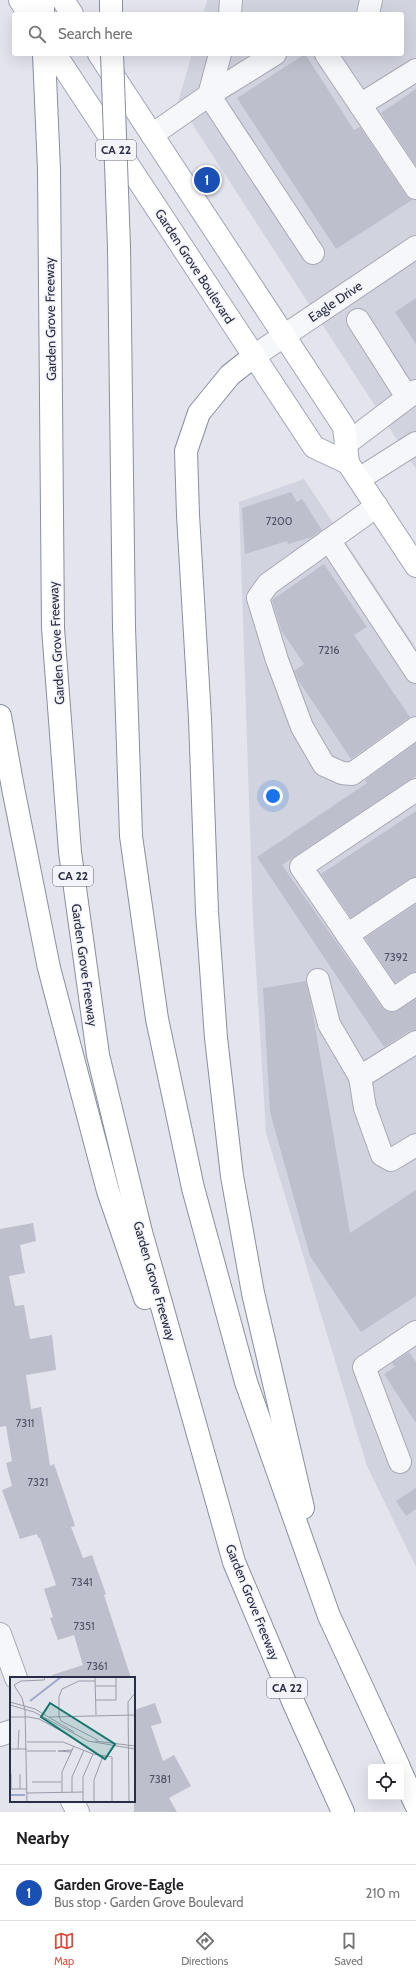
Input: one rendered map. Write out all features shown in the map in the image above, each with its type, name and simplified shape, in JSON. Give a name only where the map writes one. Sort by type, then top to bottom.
[{"type":"main road","points":[[20,0],[28,12]]},
{"type":"main road","points":[[43,0],[43,12]]},
{"type":"main road","points":[[63,0],[71,12]]},
{"type":"main road","points":[[110,0],[111,12]]},
{"type":"main road","name":"Garden Grove Freeway","points":[[44,56],[49,170],[54,628],[70,852],[98,1054],[140,1232],[234,1562],[295,1706],[343,1812]]},
{"type":"main road","name":"Garden Grove Boulevard","points":[[57,56],[314,447],[351,462]]},
{"type":"main road","points":[[100,56],[344,427],[351,462],[377,506],[415,562]]},
{"type":"main road","name":"CA 22","points":[[112,56],[119,247],[124,627],[131,836],[158,1020],[193,1188],[246,1382],[329,1616],[398,1764]]},
{"type":"main road","points":[[254,356],[230,375],[199,413],[186,451],[200,719],[207,912],[216,1038],[234,1184],[253,1293],[329,1616]]},
{"type":"main road","points":[[0,716],[12,788],[49,968],[108,1191],[234,1562]]},
{"type":"main road","points":[[404,1779],[416,1805]]},
{"type":"street","points":[[230,12],[231,0]]},
{"type":"street","points":[[368,12],[371,0]]},
{"type":"street","points":[[219,56],[209,95],[313,253]]},
{"type":"street","points":[[152,136],[209,95],[272,56]]},
{"type":"street","points":[[328,56],[416,188]]},
{"type":"street","points":[[360,105],[416,70]]},
{"type":"street","name":"Eagle Drive","points":[[254,356],[283,335],[416,247]]},
{"type":"street","points":[[351,462],[412,394],[358,320]]},
{"type":"street","points":[[351,462],[416,443]]},
{"type":"street","points":[[377,506],[268,584],[258,598],[277,660],[302,726],[324,765],[342,773],[352,774],[416,728]]},
{"type":"street","points":[[329,540],[416,672]]},
{"type":"street","points":[[416,790],[301,867],[392,1000],[416,984]]},
{"type":"street","points":[[347,935],[416,890]]},
{"type":"street","points":[[318,980],[329,1024],[360,1077],[364,1108],[382,1154],[391,1160],[416,1145]]},
{"type":"street","points":[[360,1077],[416,1042]]},
{"type":"street","points":[[400,1462],[364,1367],[416,1332]]},
{"type":"street","points":[[0,1634],[16,1677]]},
{"type":"street","points":[[0,1735],[10,1731]]},
{"type":"street","points":[[73,1802],[78,1812]]},
{"type":"shaded area","points":[[207,0],[416,0],[416,469],[178,102],[191,56],[404,56],[404,12],[204,12]]},
{"type":"shaded area","points":[[304,479],[416,648],[416,1567],[367,1466],[266,1133],[253,919],[239,502]]},
{"type":"building","points":[[302,56],[306,56],[354,130],[360,127],[406,195],[412,200],[336,249],[237,98]]},
{"type":"building","points":[[416,89],[416,166],[381,113]]},
{"type":"building","points":[[416,298],[416,344],[395,312]]},
{"type":"building","points":[[291,492],[297,502],[302,499],[322,530],[312,537],[288,544],[287,541],[245,554],[242,508]]},
{"type":"building","points":[[324,564],[367,627],[354,635],[410,717],[351,759],[298,680],[294,671],[304,664],[281,630],[272,600]]},
{"type":"building","points":[[416,743],[416,776],[282,865],[382,1007],[387,1011],[393,1012],[416,999],[416,1030],[409,1031],[384,1047],[257,857],[367,783],[365,780]]},
{"type":"building","points":[[416,811],[416,877],[409,879],[351,918],[321,874]]},
{"type":"building","points":[[416,904],[416,972],[409,974],[395,983],[365,938]]},
{"type":"building","points":[[306,981],[312,1008],[350,1233],[416,1190],[416,1296],[361,1332],[310,1256],[270,1112],[263,988]]},
{"type":"building","points":[[33,1223],[36,1241],[20,1245],[25,1273],[9,1276],[15,1306],[24,1305],[30,1339],[52,1335],[56,1370],[26,1375],[31,1409],[41,1407],[50,1466],[54,1464],[75,1526],[71,1527],[83,1558],[92,1555],[106,1594],[104,1595],[131,1677],[53,1677],[52,1675],[83,1665],[74,1635],[58,1640],[50,1618],[53,1617],[44,1589],[56,1585],[40,1538],[38,1538],[37,1534],[20,1539],[2,1490],[12,1486],[6,1463],[12,1461],[6,1426],[0,1427],[0,1229]]},
{"type":"building","points":[[409,1352],[416,1362],[416,1423],[384,1374],[395,1367],[392,1363]]},
{"type":"building","points":[[416,1488],[416,1509],[406,1516],[396,1501]]},
{"type":"building","points":[[155,1703],[162,1723],[151,1726],[163,1761],[174,1755],[191,1786],[169,1798],[177,1812],[134,1812],[135,1710]]},
{"type":"place","name":"Garden Grove-Eagle","points":[[207,180]]}]
